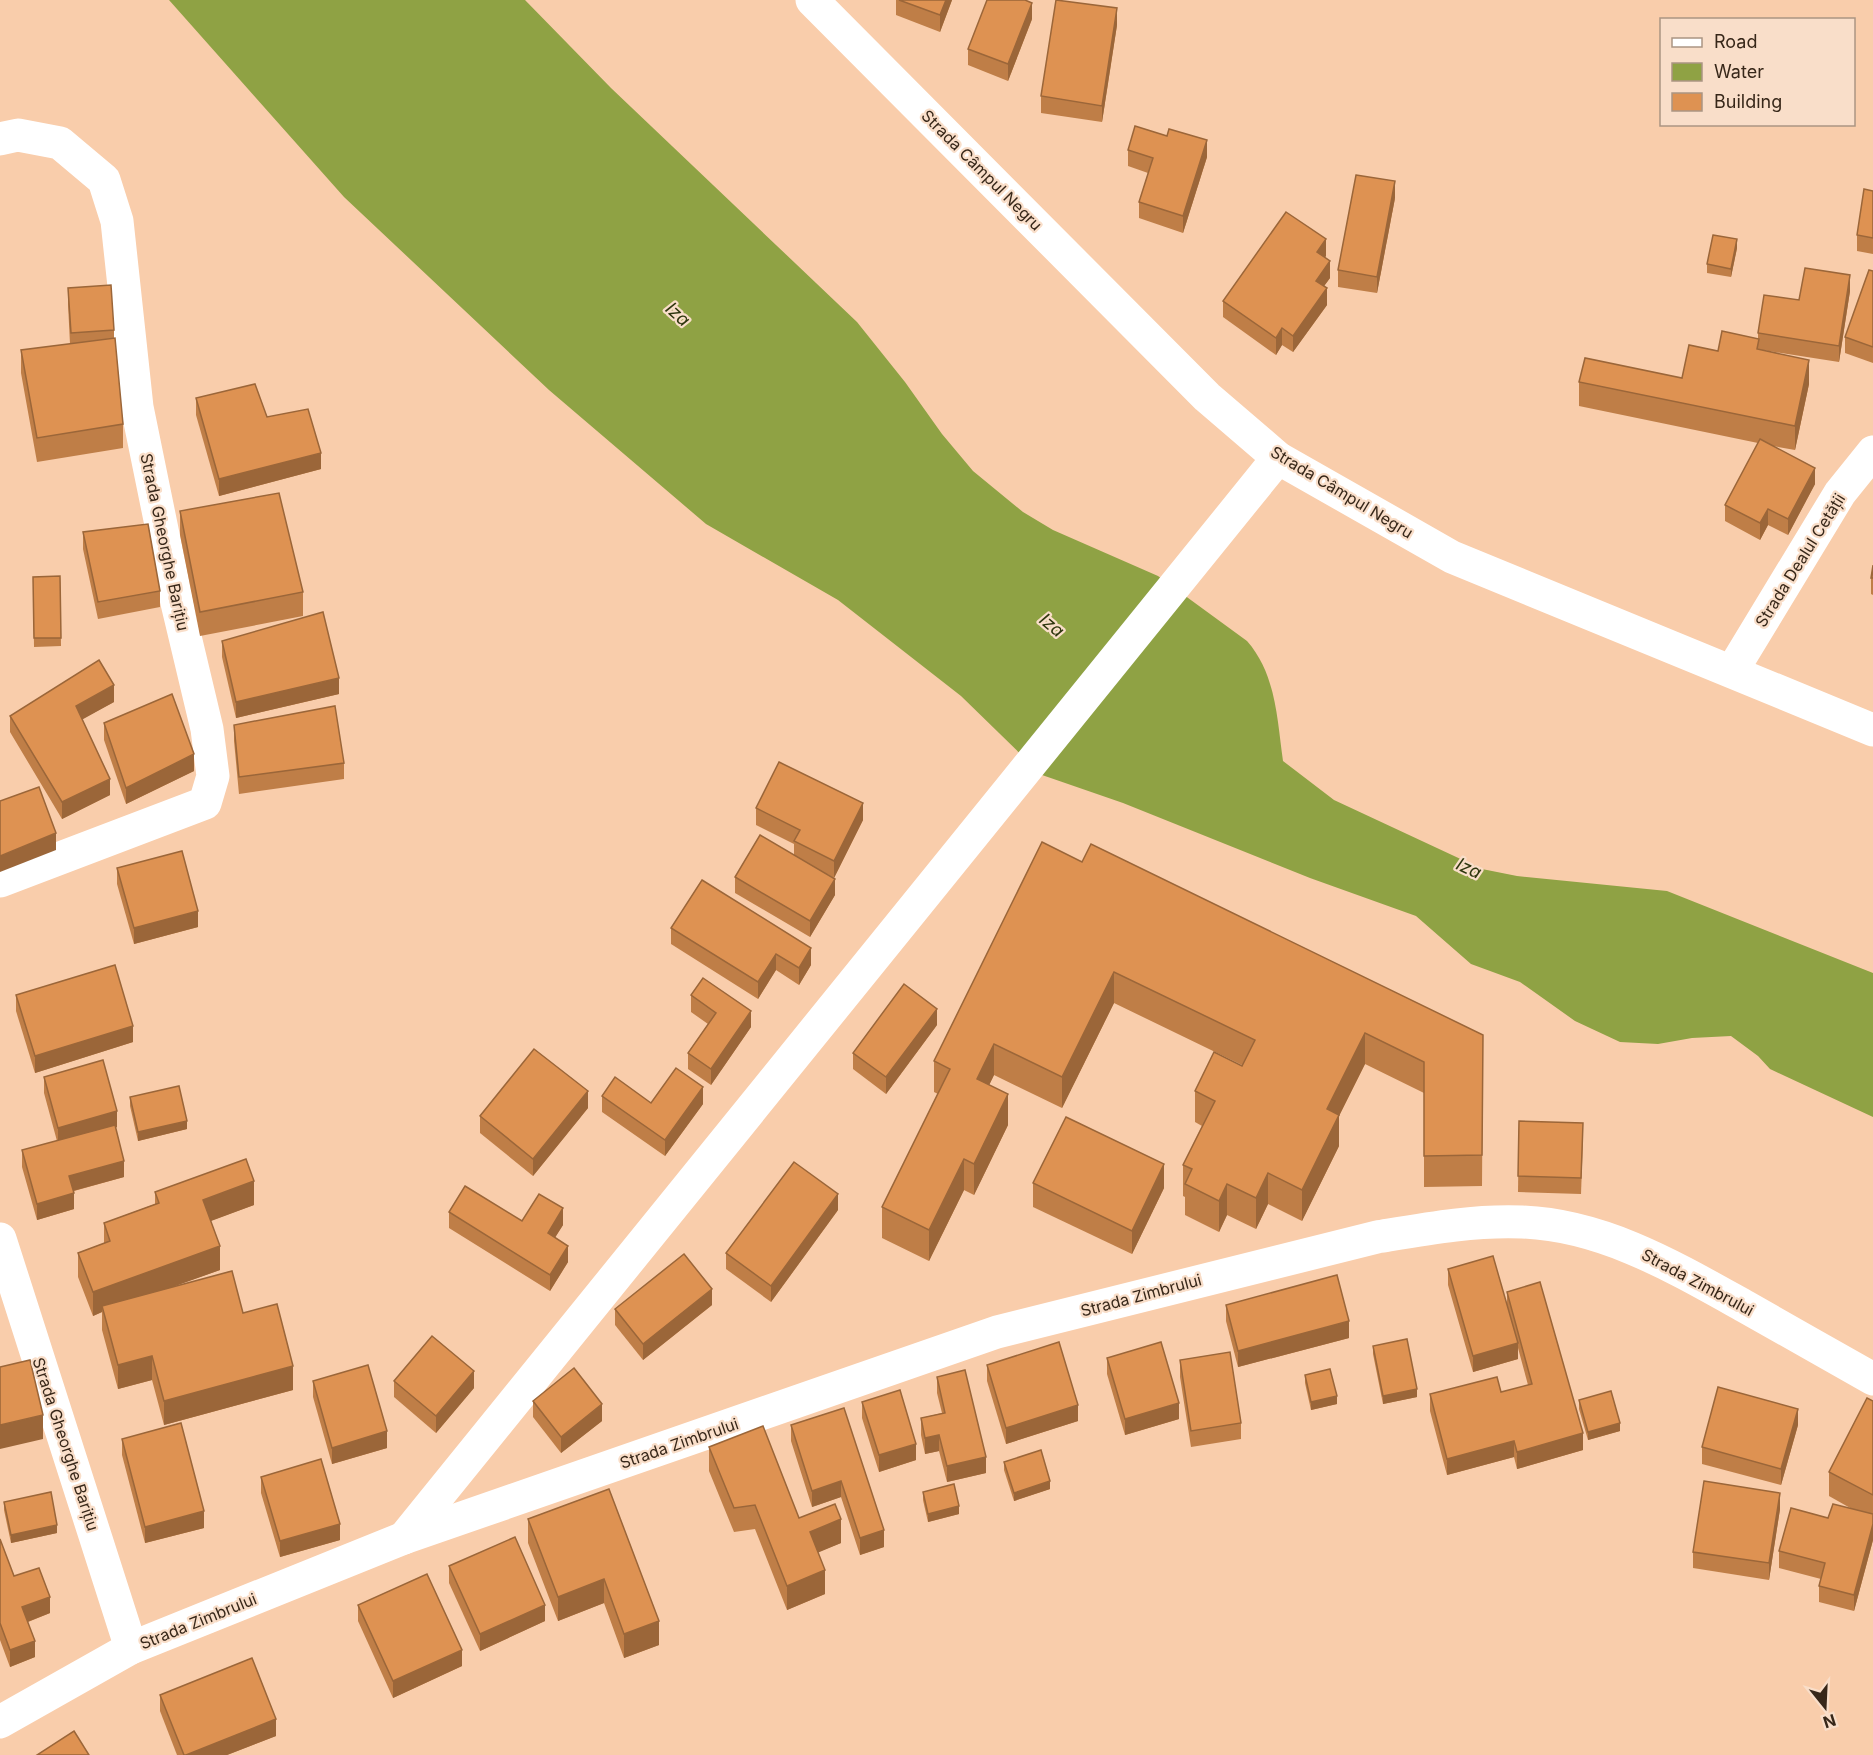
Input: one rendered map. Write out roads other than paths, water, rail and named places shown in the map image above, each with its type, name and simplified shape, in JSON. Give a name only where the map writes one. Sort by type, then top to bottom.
[{"type":"street","name":"Strada Câmpul Negru","points":[[812,0],[1207,397],[1278,458],[1452,557],[1873,730]]},
{"type":"street","name":"Strada Gheorghe Barițiu","points":[[0,139],[18,135],[60,143],[104,180],[117,221],[137,407],[177,603],[207,729],[213,776],[205,803],[0,881]]},
{"type":"street","name":"Strada Dealul Cetății","points":[[1732,671],[1840,494],[1873,452]]},
{"type":"street","name":"Strada Zimbrului","points":[[404,1538],[1278,458]]},
{"type":"street","name":"Strada Zimbrului","points":[[0,1722],[131,1648],[404,1538],[997,1332],[1228,1272],[1377,1237],[1440,1226],[1523,1222],[1593,1234],[1642,1252],[1873,1379]]},
{"type":"street","name":"Strada Gheorghe Barițiu","points":[[0,1239],[131,1648]]},
{"type":"water","name":"Iza","points":[[169,0],[525,0],[611,88],[857,322],[973,471],[1023,512],[1053,530],[1158,576],[1247,641],[1257,654],[1270,682],[1277,713],[1283,761],[1334,800],[1482,869],[1517,876],[1667,891],[1873,973],[1873,1117],[1770,1069],[1758,1056],[1731,1036],[1692,1038],[1658,1044],[1620,1042],[1575,1021],[1520,982],[1471,964],[1416,916],[1310,878],[1123,803],[1042,775],[961,696],[838,600],[706,524],[549,390],[344,197]]}]
